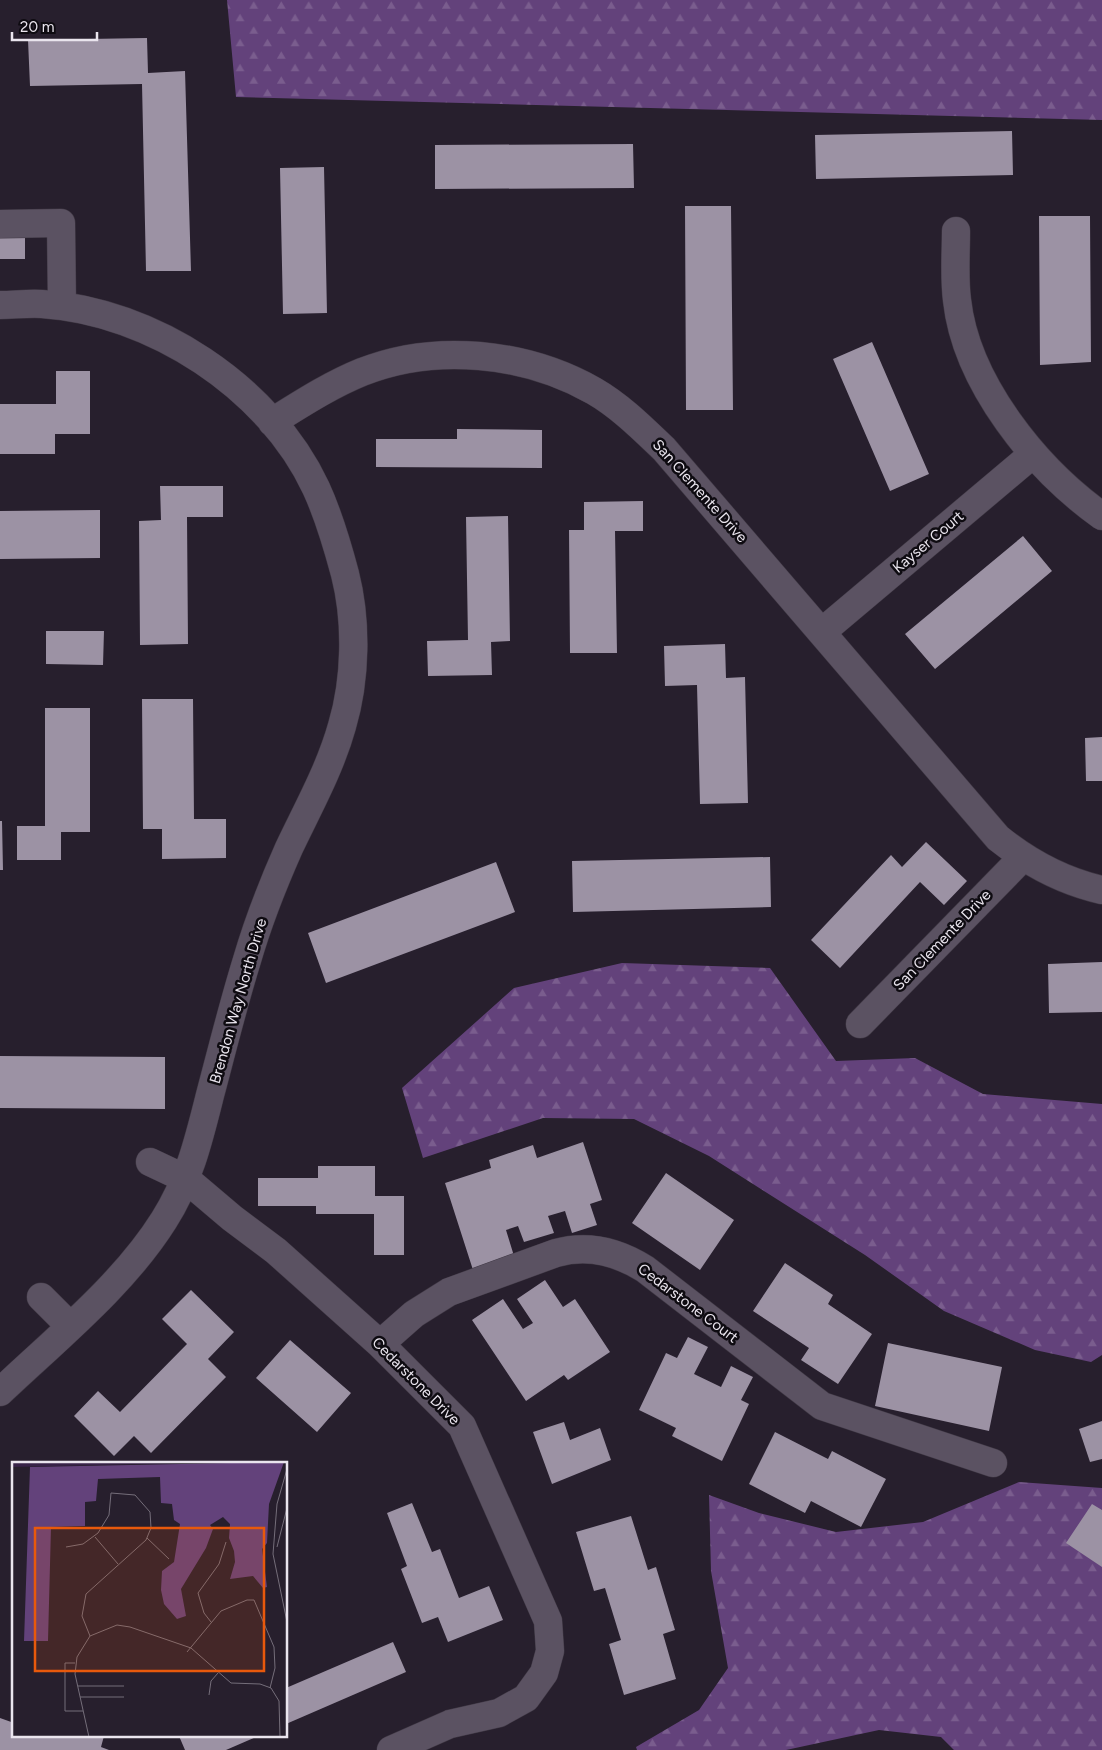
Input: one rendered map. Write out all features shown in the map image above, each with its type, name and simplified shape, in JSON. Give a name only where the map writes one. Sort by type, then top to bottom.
[{"type":"street","points":[[0,224],[60,223],[62,306]]},
{"type":"street","points":[[956,231],[956,300],[975,364],[1008,422],[1033,454],[1061,483],[1102,516]]},
{"type":"street","name":"Brendon Way North Drive","points":[[0,305],[41,304],[62,306],[131,324],[180,346],[245,393],[272,422],[316,487],[336,535],[350,597],[352,674],[343,725],[325,774],[280,870],[247,958],[199,1143],[186,1179],[149,1243],[123,1274],[0,1392]]},
{"type":"street","name":"San Clemente Drive","points":[[272,422],[325,390],[361,372],[414,359],[452,355],[492,357],[530,365],[593,390],[645,430],[822,631],[989,829],[1023,857],[1065,879],[1102,890]]},
{"type":"street","name":"Kayser Court","points":[[822,631],[1033,454]]},
{"type":"street","name":"San Clemente Drive","points":[[860,1024],[1023,857]]},
{"type":"street","name":"Cedarstone Drive","points":[[150,1162],[186,1179],[232,1218],[276,1251],[380,1344],[462,1426],[548,1621],[550,1651],[541,1677],[526,1698],[493,1716],[450,1724],[392,1750]]},
{"type":"street","name":"Cedarstone Court","points":[[380,1344],[414,1314],[448,1292],[556,1253],[573,1249],[603,1251],[620,1256],[645,1269],[822,1406],[993,1463]]},
{"type":"street","points":[[41,1297],[70,1326]]},
{"type":"green space","points":[[227,0],[1102,0],[1102,120],[236,97]]},
{"type":"green space","points":[[622,963],[770,968],[836,1061],[915,1058],[983,1094],[1102,1104],[1102,1355],[1091,1362],[1035,1350],[944,1311],[865,1255],[709,1156],[634,1119],[543,1118],[423,1158],[402,1088],[514,988]]},
{"type":"green space","points":[[1019,1482],[1102,1488],[1102,1750],[954,1750],[941,1737],[879,1730],[786,1750],[637,1750],[636,1747],[699,1710],[728,1668],[711,1571],[709,1495],[759,1513],[836,1532],[923,1522]]},
{"type":"building","points":[[147,38],[148,73],[185,71],[191,271],[146,271],[142,84],[30,86],[28,40]]},
{"type":"building","points":[[1012,131],[1013,175],[816,179],[815,135]]},
{"type":"building","points":[[633,144],[634,188],[435,189],[435,145]]},
{"type":"building","points":[[324,167],[327,313],[283,314],[280,168]]},
{"type":"building","points":[[685,206],[731,206],[733,410],[686,410]]},
{"type":"building","points":[[1039,216],[1090,216],[1091,362],[1040,365]]},
{"type":"building","points":[[0,236],[25,236],[25,259],[0,259]]},
{"type":"building","points":[[872,342],[929,474],[890,491],[833,359]]},
{"type":"building","points":[[56,371],[90,371],[90,434],[55,434],[55,454],[0,454],[0,404],[56,404]]},
{"type":"building","points":[[457,429],[542,430],[542,468],[376,467],[376,439],[457,439]]},
{"type":"building","points":[[160,486],[223,486],[223,517],[187,517],[188,644],[140,645],[139,521],[161,520]]},
{"type":"building","points":[[643,501],[643,531],[615,531],[617,653],[570,653],[569,530],[584,530],[584,502]]},
{"type":"building","points":[[100,510],[100,558],[0,559],[0,511]]},
{"type":"building","points":[[508,516],[510,641],[491,642],[492,675],[428,676],[427,641],[468,640],[466,517]]},
{"type":"building","points":[[1023,536],[1052,571],[935,669],[905,634]]},
{"type":"building","points":[[46,631],[104,631],[103,665],[46,664]]},
{"type":"building","points":[[725,644],[726,678],[745,677],[748,803],[700,804],[697,685],[665,686],[664,646]]},
{"type":"building","points":[[142,699],[193,699],[194,819],[226,819],[226,858],[162,859],[162,829],[143,829]]},
{"type":"building","points":[[45,708],[90,708],[90,832],[61,832],[61,860],[17,860],[17,826],[45,826]]},
{"type":"building","points":[[1102,737],[1102,781],[1086,781],[1085,738]]},
{"type":"building","points":[[0,821],[2,821],[3,870],[0,870]]},
{"type":"building","points":[[926,842],[967,881],[944,905],[920,882],[840,968],[811,940],[891,855],[902,867]]},
{"type":"building","points":[[770,857],[771,907],[573,912],[572,861]]},
{"type":"building","points":[[496,862],[515,912],[326,983],[308,933]]},
{"type":"building","points":[[1102,962],[1102,1012],[1049,1013],[1048,964]]},
{"type":"building","points":[[0,1056],[165,1057],[165,1109],[0,1108]]},
{"type":"building","points":[[583,1142],[602,1200],[590,1204],[597,1225],[572,1233],[565,1211],[548,1216],[554,1233],[524,1242],[518,1226],[506,1230],[514,1256],[473,1270],[445,1183],[491,1168],[489,1160],[533,1145],[537,1158]]},
{"type":"building","points":[[318,1166],[375,1166],[375,1196],[404,1196],[404,1255],[374,1255],[374,1214],[316,1214],[316,1206],[258,1206],[258,1178],[318,1178]]},
{"type":"building","points":[[666,1173],[734,1220],[700,1270],[632,1223]]},
{"type":"building","points":[[785,1263],[833,1295],[828,1304],[872,1334],[838,1384],[801,1360],[809,1348],[753,1311]]},
{"type":"building","points":[[545,1280],[563,1307],[575,1299],[610,1352],[568,1380],[564,1375],[526,1401],[472,1320],[503,1299],[523,1329],[533,1323],[517,1299]]},
{"type":"building","points":[[191,1290],[234,1332],[208,1359],[226,1377],[151,1453],[134,1436],[114,1456],[74,1416],[98,1391],[120,1412],[187,1344],[162,1319]]},
{"type":"building","points":[[688,1337],[708,1347],[694,1374],[721,1387],[731,1366],[753,1377],[741,1400],[749,1404],[722,1461],[672,1436],[676,1428],[639,1410],[666,1353],[677,1358]]},
{"type":"building","points":[[290,1340],[351,1393],[317,1432],[256,1378]]},
{"type":"building","points":[[888,1343],[1002,1367],[989,1431],[875,1406]]},
{"type":"building","points":[[1102,1421],[1102,1459],[1090,1462],[1079,1429]]},
{"type":"building","points":[[564,1422],[570,1440],[600,1428],[611,1460],[552,1484],[533,1432]]},
{"type":"building","points":[[775,1432],[828,1459],[832,1451],[886,1479],[861,1527],[811,1501],[805,1513],[749,1484]]},
{"type":"building","points":[[412,1503],[432,1552],[440,1549],[459,1598],[489,1586],[503,1620],[448,1642],[438,1617],[422,1623],[401,1569],[407,1566],[387,1513]]},
{"type":"building","points":[[1092,1504],[1102,1510],[1102,1567],[1066,1543]]},
{"type":"building","points":[[631,1516],[648,1570],[656,1567],[675,1630],[663,1634],[676,1679],[624,1695],[609,1644],[621,1640],[605,1588],[594,1591],[576,1532]]},
{"type":"building","points":[[393,1642],[406,1672],[288,1723],[288,1687]]},
{"type":"building","points":[[0,1718],[12,1722],[12,1738],[103,1738],[101,1747],[109,1750],[0,1750]]},
{"type":"building","points":[[180,1738],[253,1738],[226,1750],[185,1750]]}]
